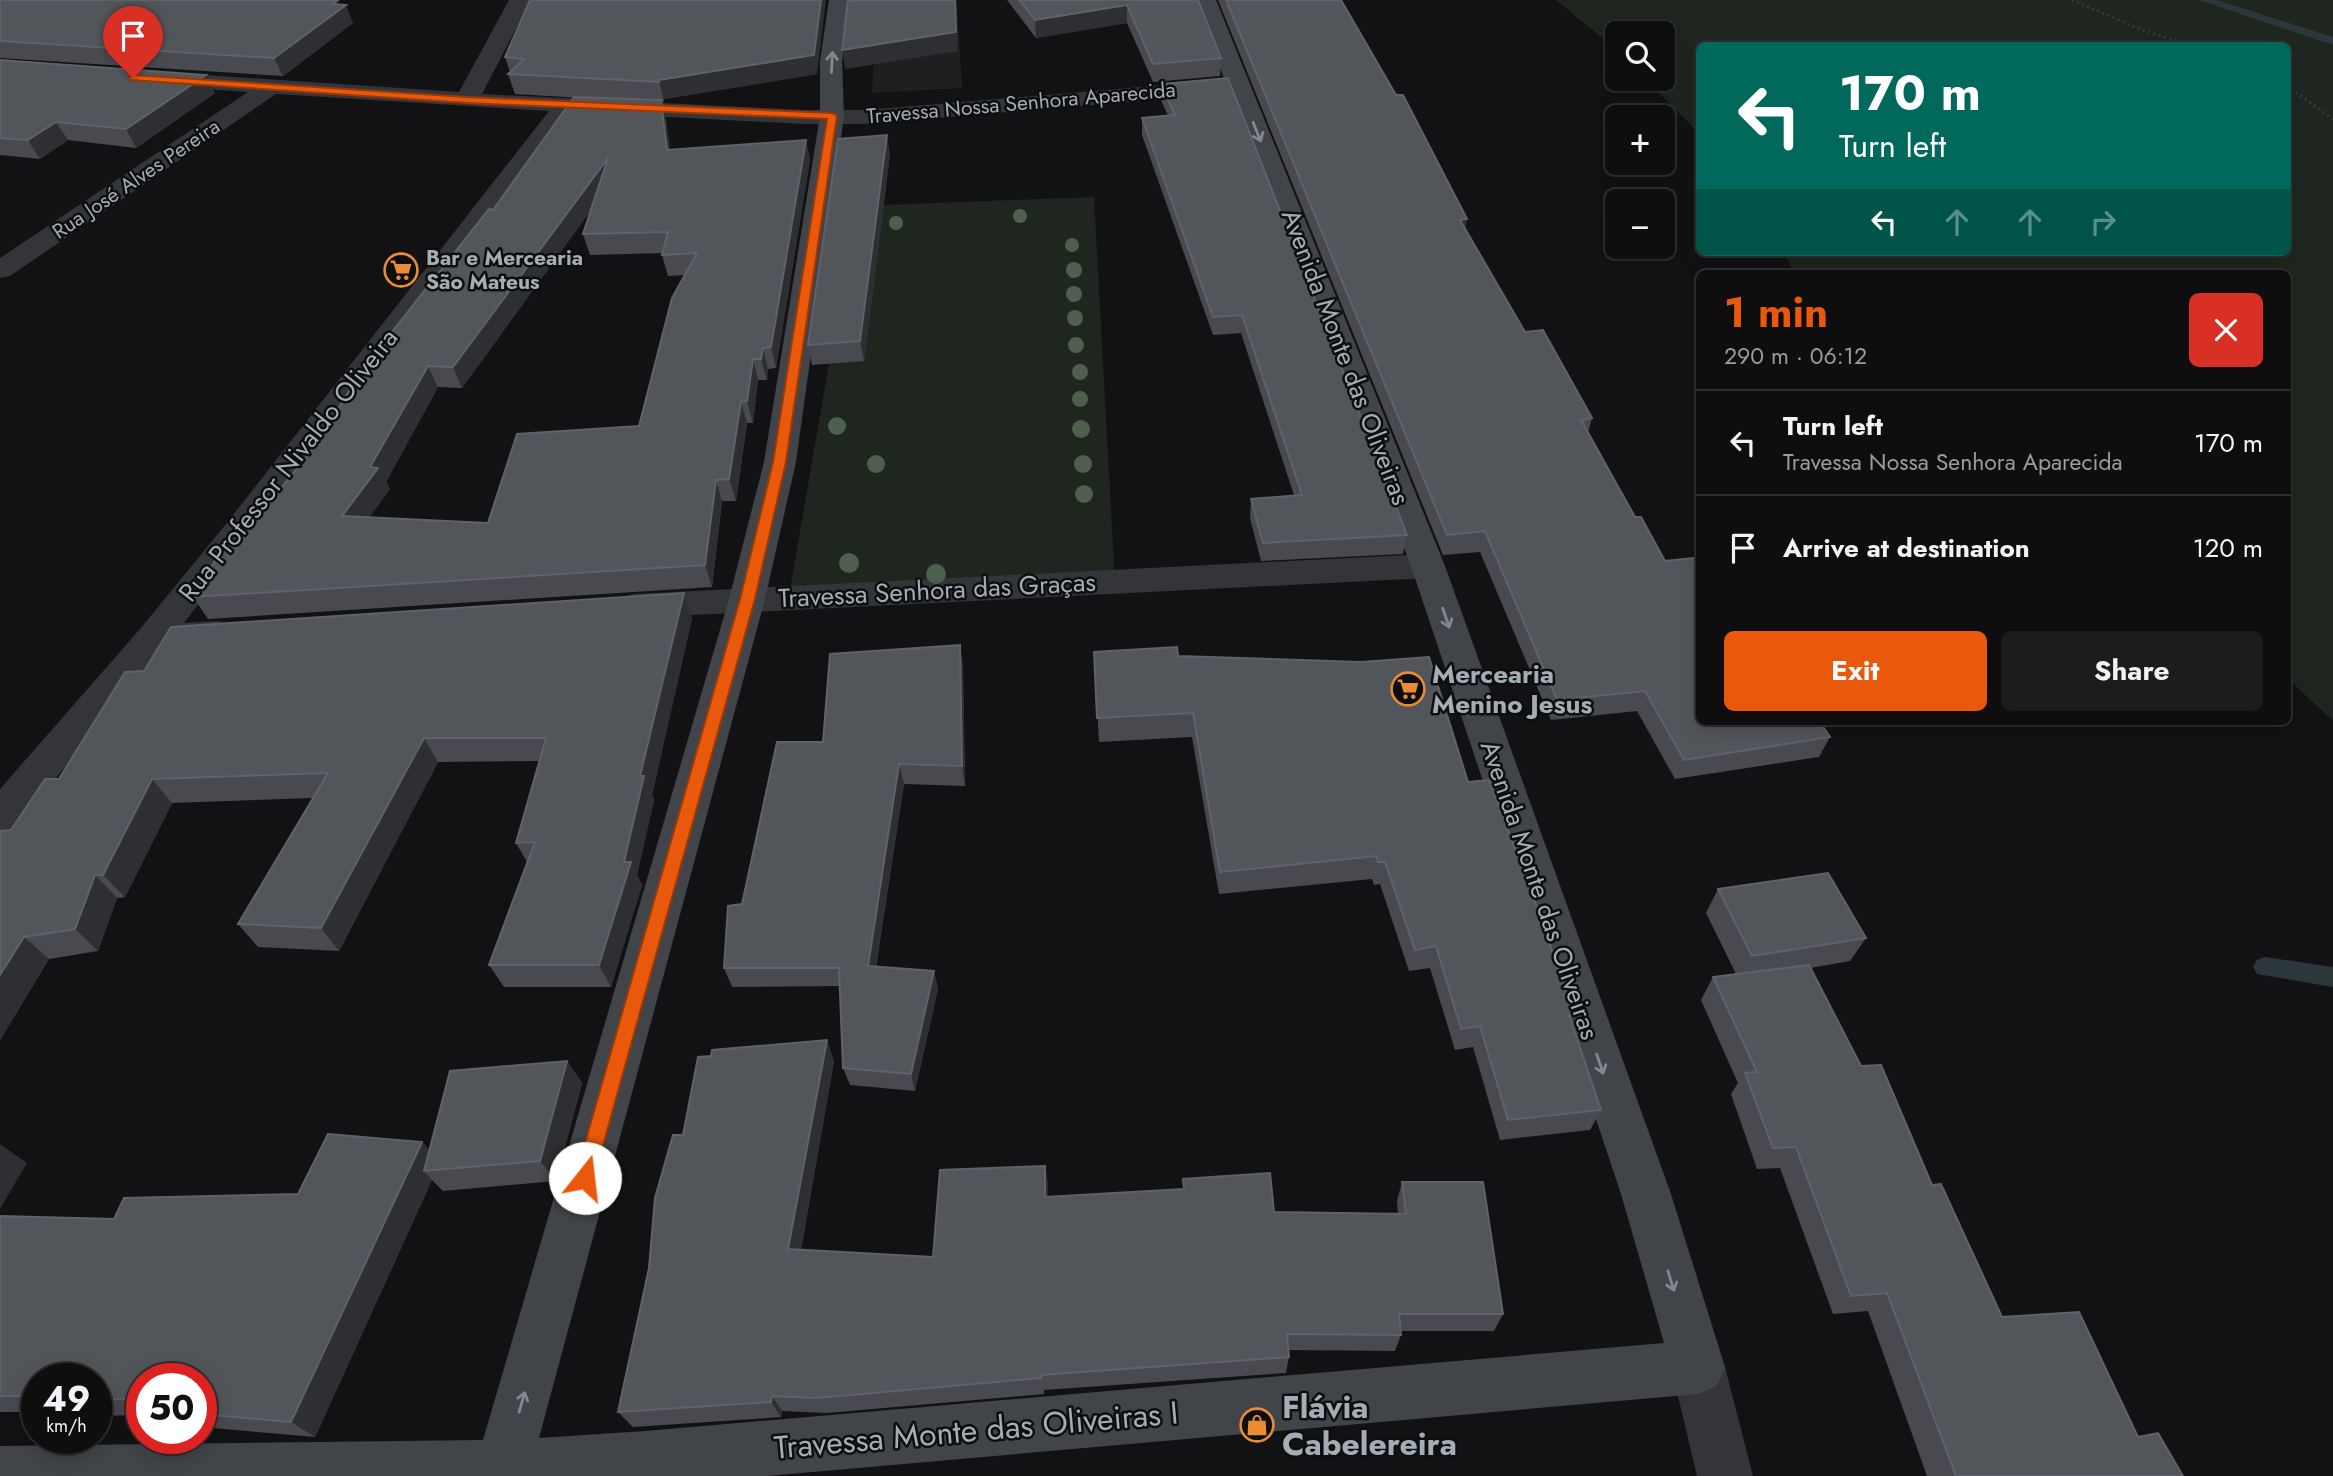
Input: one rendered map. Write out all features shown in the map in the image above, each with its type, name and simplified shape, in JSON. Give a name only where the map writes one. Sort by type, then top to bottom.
[{"type":"main road","points":[[503,1468],[747,599],[780,462],[832,116],[831,61],[840,0]]},
{"type":"main road","name":"Avenida Monte das Oliveiras","points":[[1205,0],[1428,566],[1646,1195],[1698,1367]]},
{"type":"main road","name":"Travessa Monte das Oliveiras I","points":[[0,1474],[643,1468],[1698,1367]]},
{"type":"street","points":[[467,100],[520,0]]},
{"type":"street","name":"Travessa Nossa Senhora Aparecida","points":[[133,78],[467,100],[832,116],[880,116],[1238,84]]},
{"type":"street","name":"Rua José Alves Pereira","points":[[0,270],[271,87]]},
{"type":"street","name":"Rua Professor Nivaldo Oliveira","points":[[0,817],[153,638],[566,105]]},
{"type":"street","name":"Travessa Senhora das Graças","points":[[603,608],[1428,566]]},
{"type":"street","points":[[153,638],[249,632]]},
{"type":"street","name":"Avenida Monte das Oliveiras","points":[[1698,1367],[1725,1476]]},
{"type":"path","points":[[2073,0],[2142,30],[2181,42]]},
{"type":"path","points":[[2291,89],[2333,119]]},
{"type":"shaded area","points":[[1556,0],[2333,0],[2333,721],[2291,682],[2291,270],[1793,270],[1785,256],[2291,256],[2291,42],[1696,42],[1696,130],[1675,109],[1675,105],[1671,105],[1657,91],[1675,91],[1675,21],[1605,21],[1605,40]]},
{"type":"shaded area","points":[[957,3],[962,88],[872,93],[877,5]]},
{"type":"shaded area","points":[[1094,197],[1115,584],[789,596],[856,206]]},
{"type":"building","points":[[0,0],[328,0],[337,1],[332,4],[346,5],[274,58],[0,41]]},
{"type":"building","points":[[530,0],[821,0],[814,55],[659,82],[508,74],[524,59],[505,57]]},
{"type":"building","points":[[848,0],[955,0],[956,32],[842,50]]},
{"type":"building","points":[[1019,0],[1198,0],[1221,58],[1153,64],[1127,5],[1035,20]]},
{"type":"building","points":[[1226,0],[1341,0],[1396,95],[1403,95],[1467,219],[1460,220],[1525,332],[1543,330],[1592,418],[1581,420],[1635,517],[1641,517],[1665,561],[1693,558],[1696,564],[1696,725],[1822,725],[1830,737],[1684,760],[1645,691],[1557,700],[1485,531],[1447,535]]},
{"type":"building","points":[[0,60],[206,75],[126,129],[56,122],[28,140],[0,138]]},
{"type":"building","points":[[1228,78],[1407,535],[1263,543],[1251,499],[1302,495],[1242,315],[1213,317],[1142,118],[1175,115],[1161,84]]},
{"type":"building","points":[[574,97],[661,100],[667,150],[806,140],[771,347],[763,348],[761,359],[753,359],[747,401],[741,402],[729,479],[716,480],[705,565],[193,597],[226,543],[237,543],[313,448],[365,366],[489,209],[493,210]],"holes":[[[608,158],[583,234],[668,232],[662,255],[697,253],[672,298],[639,426],[517,434],[488,523],[342,516],[378,468],[370,467],[428,366],[453,367]]]},
{"type":"building","points":[[887,135],[860,341],[808,345],[838,139]]},
{"type":"building","points":[[684,593],[640,776],[644,776],[624,862],[631,862],[599,965],[489,965],[535,842],[516,843],[546,738],[424,738],[321,928],[238,924],[328,773],[152,779],[103,875],[95,875],[75,929],[24,937],[0,975],[0,831],[11,830],[45,779],[59,779],[125,672],[144,671],[171,627]]},
{"type":"building","points":[[960,645],[962,766],[899,764],[868,966],[934,971],[911,1074],[843,1068],[839,968],[724,968],[728,906],[742,904],[777,742],[823,742],[830,654]]},
{"type":"building","points":[[1177,647],[1178,656],[1361,662],[1429,657],[1468,782],[1489,780],[1574,1015],[1569,1015],[1601,1110],[1508,1120],[1480,1026],[1461,1029],[1436,946],[1415,950],[1385,862],[1378,862],[1376,856],[1220,872],[1193,713],[1097,718],[1094,652]]},
{"type":"building","points":[[1828,873],[1866,938],[1752,956],[1718,889]]},
{"type":"building","points":[[1809,965],[1861,1066],[1881,1065],[1932,1185],[1941,1184],[2002,1317],[2079,1312],[2138,1437],[2158,1433],[2183,1476],[1956,1476],[1887,1293],[1851,1296],[1796,1147],[1773,1148],[1745,1073],[1757,1072],[1713,977]]},
{"type":"building","points":[[827,1040],[788,1249],[933,1257],[940,1170],[1045,1166],[1045,1197],[1184,1189],[1183,1179],[1270,1173],[1274,1212],[1406,1214],[1402,1182],[1483,1182],[1503,1314],[1399,1314],[1401,1335],[1287,1334],[1289,1357],[1041,1375],[1041,1378],[817,1398],[772,1396],[771,1402],[618,1412],[649,1268],[655,1198],[673,1135],[683,1135],[698,1057],[711,1056],[712,1050]]},
{"type":"building","points":[[567,1061],[540,1161],[424,1171],[450,1071]]},
{"type":"building","points":[[328,1134],[422,1142],[291,1422],[217,1415],[217,1363],[126,1363],[126,1399],[112,1399],[112,1363],[21,1363],[21,1396],[0,1396],[0,1216],[114,1219],[124,1198],[298,1194]]},
{"type":"waterway","points":[[2205,0],[2333,41]]},
{"type":"waterway","points":[[2265,967],[2333,977]]},
{"type":"place","name":"Bar e Mercearia São Mateus","points":[[401,270]]},
{"type":"place","name":"Mercearia Menino Jesus","points":[[1408,689]]},
{"type":"place","name":"Flávia Cabelereira","points":[[1257,1425]]},
{"type":"route","points":[[133,78],[467,100],[804,117],[832,116],[780,462],[747,599],[585,1178]]}]
